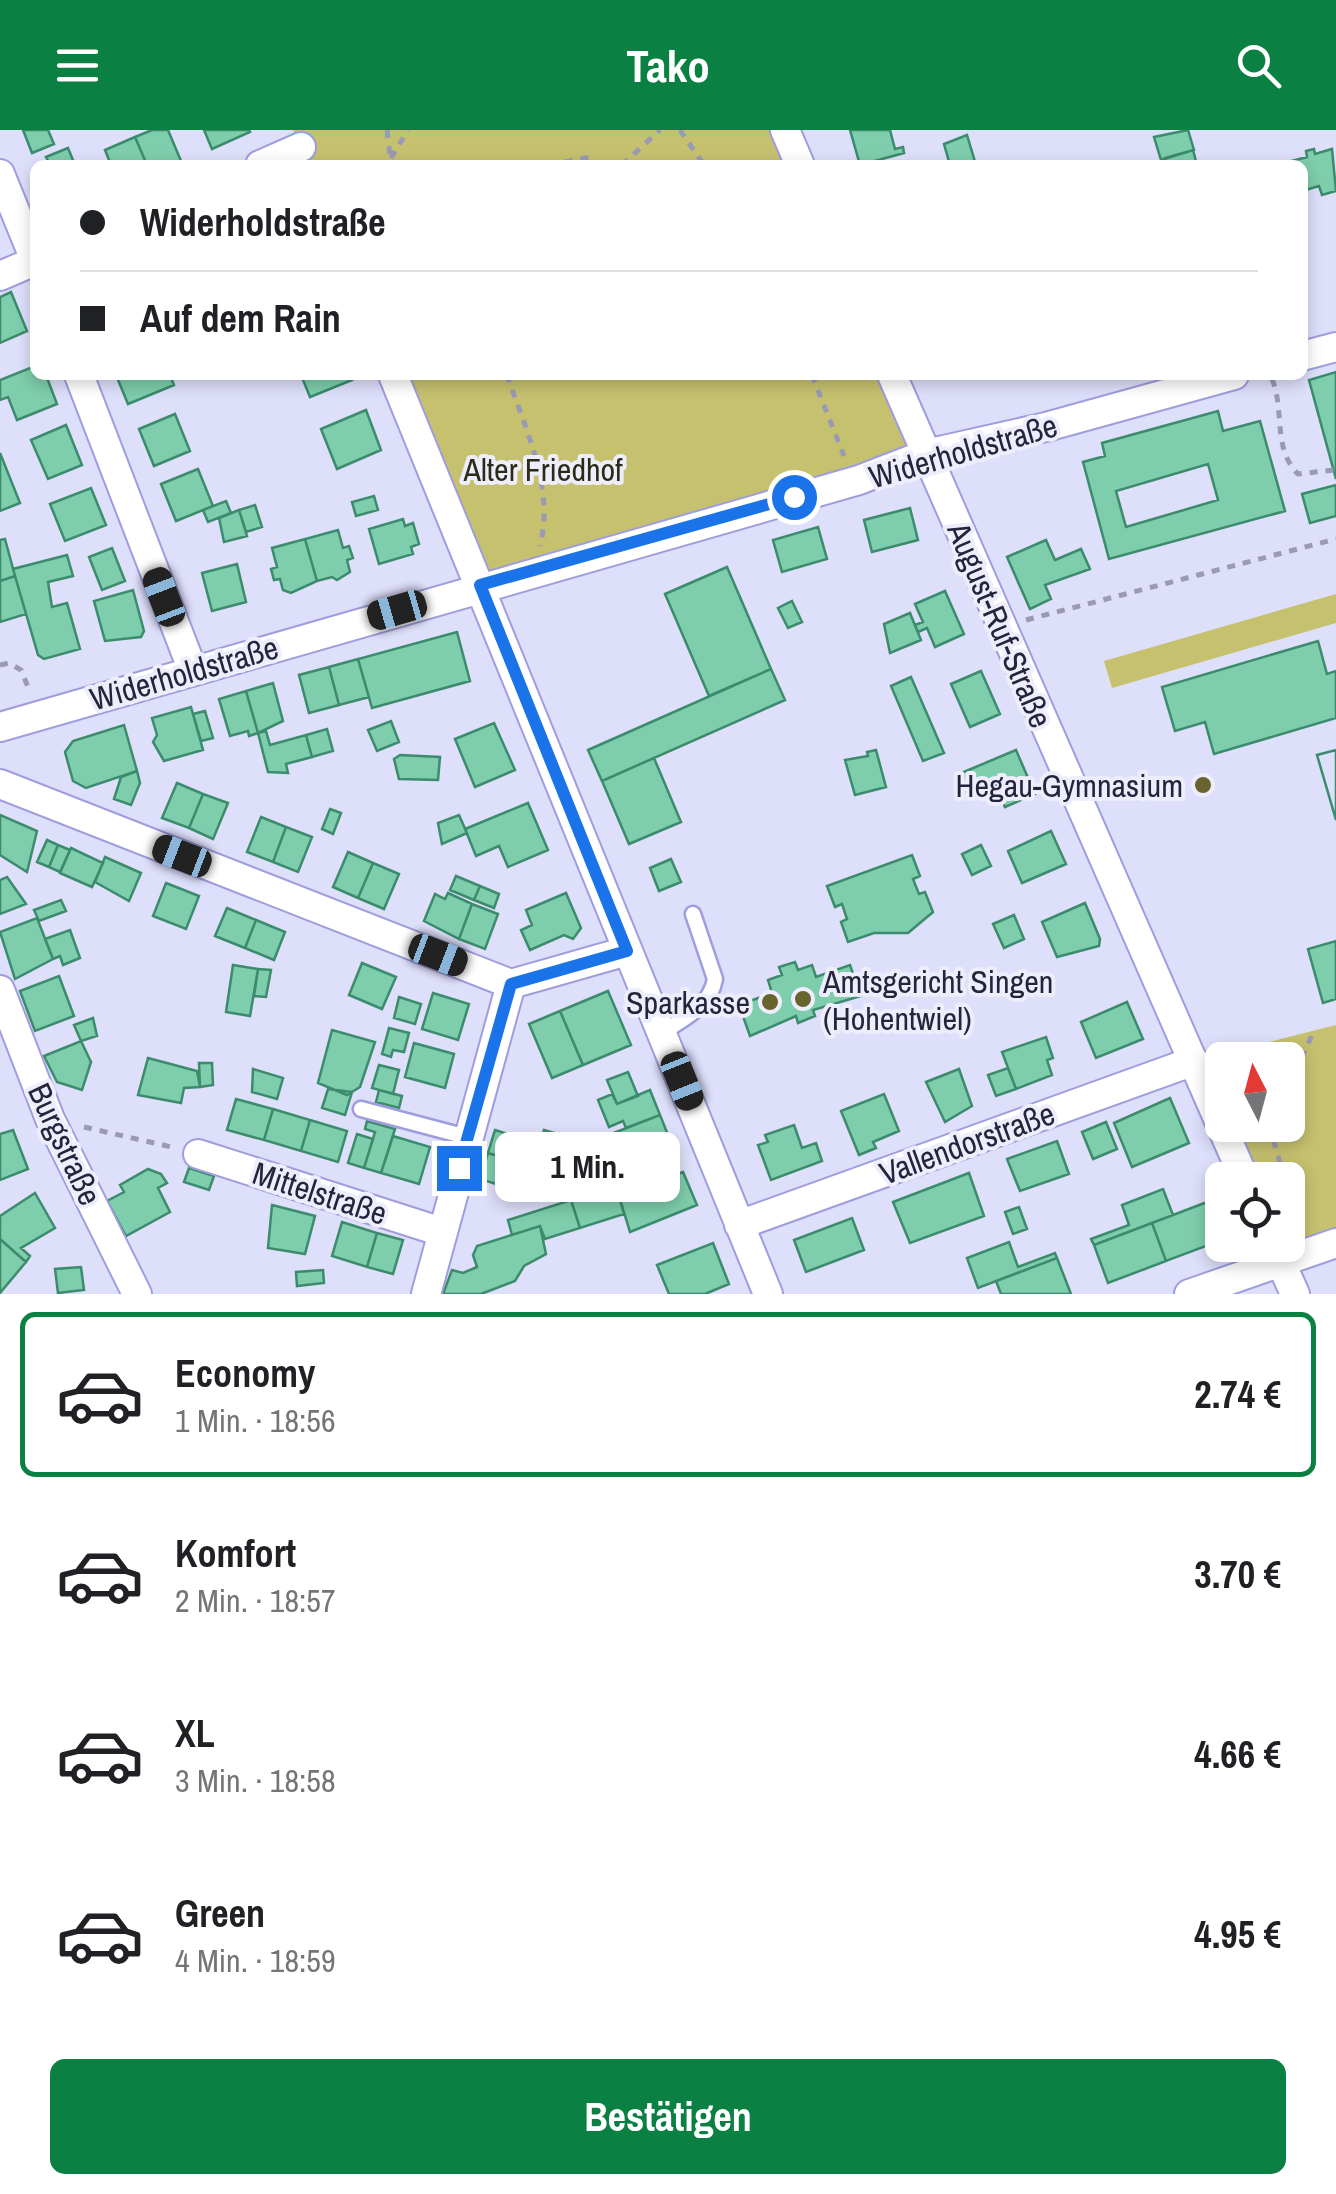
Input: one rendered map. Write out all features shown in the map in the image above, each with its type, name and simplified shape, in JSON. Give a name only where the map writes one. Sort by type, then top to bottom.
[{"type":"street","points":[[785,130],[798,160]]},
{"type":"street","points":[[272,160],[300,148]]},
{"type":"street","points":[[0,174],[30,248]]},
{"type":"street","points":[[0,276],[30,262]]},
{"type":"street","points":[[1308,354],[1336,346]]},
{"type":"street","points":[[81,380],[193,671]]},
{"type":"street","points":[[395,380],[768,1294]]},
{"type":"street","name":"August-Ruf-Straße","points":[[894,380],[999,628],[1238,1162]]},
{"type":"street","name":"Widerholdstraße","points":[[0,727],[480,585],[859,480],[926,454],[1046,427],[1216,380]]},
{"type":"street","points":[[0,784],[511,984],[627,951]]},
{"type":"street","points":[[426,1294],[511,984]]},
{"type":"street","name":"Burgstraße","points":[[0,990],[50,1118],[138,1294]]},
{"type":"street","name":"Vallendorstraße","points":[[739,1226],[1194,1061]]},
{"type":"street","name":"Mittelstraße","points":[[198,1154],[442,1232]]},
{"type":"street","points":[[1189,1294],[1255,1262]]},
{"type":"street","points":[[1281,1262],[1295,1294]]},
{"type":"lane","points":[[662,1033],[702,1007],[714,988],[715,979],[693,914]]},
{"type":"lane","points":[[360,1109],[468,1137]]},
{"type":"path","points":[[387,130],[390,160]]},
{"type":"path","points":[[392,160],[408,130]]},
{"type":"path","points":[[627,160],[660,130]]},
{"type":"path","points":[[680,130],[701,160]]},
{"type":"path","points":[[509,380],[541,480],[546,512],[534,571]]},
{"type":"path","points":[[814,380],[849,468],[859,480]]},
{"type":"path","points":[[1272,380],[1281,444],[1291,467],[1298,474],[1334,470]]},
{"type":"path","points":[[999,628],[1336,538]]},
{"type":"path","points":[[0,665],[9,663],[21,670],[31,697],[21,700]]},
{"type":"path","points":[[1305,1050],[1314,1031]]},
{"type":"path","points":[[74,1124],[198,1154]]},
{"type":"path","points":[[1305,1216],[1323,1247]]},
{"type":"green space","points":[[293,130],[785,130],[798,160],[306,160]]},
{"type":"green space","name":"Alter Friedhof","points":[[395,380],[894,380],[926,454],[480,585]]},
{"type":"green space","points":[[1336,594],[1336,623],[1112,688],[1104,661]]},
{"type":"green space","points":[[1336,1025],[1336,1243],[1305,1252],[1305,1162],[1237,1162],[1229,1142],[1305,1142],[1305,1042],[1269,1042]]},
{"type":"green space","points":[[1205,1058],[1205,1087],[1194,1061]]},
{"type":"building","points":[[23,130],[48,130],[54,144],[32,153]]},
{"type":"building","points":[[152,130],[168,130],[181,160],[145,160],[135,137]]},
{"type":"building","points":[[204,130],[249,130],[250,132],[212,149]]},
{"type":"building","points":[[850,130],[890,130],[895,149],[903,147],[904,153],[878,160],[859,160]]},
{"type":"building","points":[[1188,130],[1194,150],[1161,160],[1154,137]]},
{"type":"building","points":[[967,135],[974,160],[949,160],[944,144]]},
{"type":"building","points":[[135,137],[145,160],[109,160],[105,150]]},
{"type":"building","points":[[68,148],[73,160],[48,160],[46,157]]},
{"type":"building","points":[[1314,149],[1315,154],[1332,149],[1336,191],[1322,195],[1319,186],[1308,189],[1308,160],[1295,160],[1307,157],[1306,151]]},
{"type":"building","points":[[1193,150],[1196,160],[1166,160]]},
{"type":"building","points":[[11,292],[27,331],[0,343],[0,297]]},
{"type":"building","points":[[30,368],[30,380],[48,380],[57,404],[17,420],[8,397],[0,400],[0,380]]},
{"type":"building","points":[[1336,372],[1336,479],[1309,380]]},
{"type":"building","points":[[118,380],[172,380],[174,385],[128,404]]},
{"type":"building","points":[[303,380],[352,380],[310,397]]},
{"type":"building","points":[[366,410],[381,450],[337,469],[321,429]]},
{"type":"building","points":[[1218,411],[1223,431],[1260,421],[1285,511],[1109,559],[1083,462],[1105,456],[1102,443]],"holes":[[[1208,464],[1218,500],[1126,527],[1116,491]]]},
{"type":"building","points":[[175,414],[190,451],[154,466],[139,429]]},
{"type":"building","points":[[66,425],[82,465],[48,479],[31,440]]},
{"type":"building","points":[[0,453],[20,503],[0,511]]},
{"type":"building","points":[[198,469],[213,506],[176,521],[161,484]]},
{"type":"building","points":[[1336,485],[1336,516],[1310,523],[1302,494]]},
{"type":"building","points":[[91,488],[106,525],[65,541],[50,504]]},
{"type":"building","points":[[374,496],[378,510],[356,516],[352,502]]},
{"type":"building","points":[[226,501],[231,513],[208,522],[203,510]]},
{"type":"building","points":[[255,505],[262,527],[246,532],[239,510]]},
{"type":"building","points":[[910,508],[918,540],[872,552],[864,520]]},
{"type":"building","points":[[239,510],[247,536],[224,542],[219,518]]},
{"type":"building","points":[[403,519],[405,526],[413,523],[419,544],[411,547],[413,554],[379,564],[369,529]]},
{"type":"building","points":[[818,527],[827,559],[782,572],[773,540]]},
{"type":"building","points":[[338,530],[343,548],[349,546],[353,558],[347,560],[350,572],[337,580],[332,577],[317,581],[305,539]]},
{"type":"building","points":[[5,539],[15,576],[0,581],[0,540]]},
{"type":"building","points":[[305,539],[317,581],[291,593],[283,590],[280,579],[274,580],[271,569],[277,567],[272,548]]},
{"type":"building","points":[[1046,540],[1055,560],[1081,549],[1090,569],[1045,585],[1051,599],[1030,609],[1007,557]]},
{"type":"building","points":[[112,548],[125,581],[102,590],[89,557]]},
{"type":"building","points":[[67,555],[73,576],[48,582],[52,607],[67,603],[80,649],[44,659],[38,655],[13,569]]},
{"type":"building","points":[[237,564],[246,602],[212,611],[202,573]]},
{"type":"building","points":[[727,567],[771,669],[709,696],[665,594]]},
{"type":"building","points":[[15,576],[26,614],[0,622],[0,581]]},
{"type":"building","points":[[133,590],[144,631],[141,637],[105,641],[94,601]]},
{"type":"building","points":[[945,591],[964,634],[935,647],[927,628],[918,632],[915,625],[923,622],[915,604]]},
{"type":"building","points":[[792,601],[802,622],[788,628],[778,608]]},
{"type":"building","points":[[910,613],[921,640],[890,653],[884,624]]},
{"type":"building","points":[[457,632],[470,681],[372,708],[358,659]]},
{"type":"building","points":[[1318,641],[1327,674],[1336,671],[1336,718],[1214,754],[1205,722],[1175,731],[1162,687]]},
{"type":"building","points":[[358,659],[369,697],[339,705],[329,667]]},
{"type":"building","points":[[329,667],[339,705],[309,713],[299,675]]},
{"type":"building","points":[[771,669],[785,700],[602,781],[588,750]]},
{"type":"building","points":[[981,671],[1000,714],[970,727],[951,684]]},
{"type":"building","points":[[911,677],[944,753],[923,761],[891,686]]},
{"type":"building","points":[[273,683],[283,721],[258,733],[246,691]]},
{"type":"building","points":[[246,691],[258,733],[249,736],[248,731],[230,736],[219,699]]},
{"type":"building","points":[[191,707],[203,750],[164,761],[153,742],[157,735],[152,718]]},
{"type":"building","points":[[205,711],[213,738],[201,741],[193,714]]},
{"type":"building","points":[[391,721],[399,742],[377,751],[368,730]]},
{"type":"building","points":[[494,723],[515,770],[475,787],[455,739]]},
{"type":"building","points":[[124,725],[137,771],[86,788],[73,781],[65,752],[73,741]]},
{"type":"building","points":[[327,729],[333,751],[312,757],[306,735]]},
{"type":"building","points":[[266,731],[270,745],[306,735],[312,757],[286,764],[288,773],[268,772],[258,733]]},
{"type":"building","points":[[876,750],[886,787],[855,795],[845,760],[868,756],[867,752]]},
{"type":"building","points":[[1016,750],[1035,794],[1005,807],[993,779],[966,791],[959,774]]},
{"type":"building","points":[[1336,750],[1336,820],[1317,755]]},
{"type":"building","points":[[1336,750],[1336,820],[1317,755]]},
{"type":"building","points":[[400,755],[440,757],[438,780],[399,779],[394,759]]},
{"type":"building","points":[[654,758],[681,822],[629,844],[602,781]]},
{"type":"building","points":[[137,771],[140,783],[131,805],[114,799],[121,777]]},
{"type":"building","points":[[177,783],[203,794],[189,828],[162,818]]},
{"type":"building","points":[[203,794],[228,803],[213,839],[189,828]]},
{"type":"building","points":[[528,803],[548,850],[508,867],[499,846],[476,856],[465,829]]},
{"type":"building","points":[[330,809],[341,813],[333,834],[322,829]]},
{"type":"building","points":[[0,815],[37,831],[27,872],[0,855]]},
{"type":"building","points":[[459,815],[467,833],[442,844],[438,823]]},
{"type":"building","points":[[261,817],[286,827],[273,862],[247,852]]},
{"type":"building","points":[[286,827],[312,837],[298,872],[273,862]]},
{"type":"building","points":[[1051,831],[1066,864],[1022,883],[1008,851]]},
{"type":"building","points":[[47,840],[58,845],[49,867],[37,862]]},
{"type":"building","points":[[58,845],[70,850],[60,872],[49,867]]},
{"type":"building","points":[[981,845],[991,866],[972,875],[962,854]]},
{"type":"building","points":[[71,848],[103,863],[92,887],[60,873]]},
{"type":"building","points":[[348,852],[373,863],[358,898],[333,887]]},
{"type":"building","points":[[912,855],[920,876],[913,879],[919,894],[925,892],[933,912],[908,933],[874,933],[848,942],[841,922],[847,919],[842,904],[835,907],[827,886]]},
{"type":"building","points":[[105,857],[141,873],[129,901],[95,882]]},
{"type":"building","points":[[671,859],[681,882],[659,891],[650,868]]},
{"type":"building","points":[[373,863],[399,874],[384,909],[358,898]]},
{"type":"building","points":[[456,876],[480,886],[474,900],[450,890]]},
{"type":"building","points":[[7,877],[26,904],[0,914],[0,880]]},
{"type":"building","points":[[166,883],[199,896],[186,929],[153,916]]},
{"type":"building","points":[[480,886],[499,894],[494,908],[474,900]]},
{"type":"building","points":[[448,893],[472,904],[459,939],[424,921],[435,894],[445,899]]},
{"type":"building","points":[[566,893],[581,928],[573,939],[564,935],[530,950],[521,930],[532,925],[526,910]]},
{"type":"building","points":[[61,900],[66,911],[39,921],[34,910]]},
{"type":"building","points":[[1085,903],[1100,939],[1099,946],[1057,957],[1042,922]]},
{"type":"building","points":[[472,904],[498,914],[485,949],[459,939]]},
{"type":"building","points":[[227,908],[256,920],[245,948],[215,936]]},
{"type":"building","points":[[1014,915],[1024,939],[1004,948],[993,924]]},
{"type":"building","points":[[37,918],[53,959],[15,979],[0,932]]},
{"type":"building","points":[[256,920],[285,932],[274,960],[245,948]]},
{"type":"building","points":[[70,930],[80,958],[63,965],[60,956],[53,959],[45,939]]},
{"type":"building","points":[[1336,941],[1336,999],[1323,1003],[1308,949]]},
{"type":"building","name":"Amtsgericht Singen (Hohentwiel)","points":[[795,962],[798,970],[812,965],[816,977],[850,965],[861,996],[813,1010],[815,1016],[798,1023],[796,1016],[750,1036],[739,1005],[772,993],[768,980],[782,975],[779,967]]},
{"type":"building","points":[[362,963],[396,977],[382,1009],[349,995]]},
{"type":"building","points":[[233,965],[258,969],[250,1016],[226,1012]]},
{"type":"building","points":[[258,969],[271,970],[266,997],[254,996]]},
{"type":"building","points":[[59,976],[74,1016],[35,1031],[20,991]]},
{"type":"building","points":[[608,991],[631,1045],[583,1065],[560,1011]]},
{"type":"building","points":[[433,993],[469,1004],[458,1040],[422,1029]]},
{"type":"building","points":[[399,997],[421,1004],[415,1024],[394,1018]]},
{"type":"building","points":[[1127,1002],[1143,1039],[1096,1058],[1081,1022]]},
{"type":"building","points":[[560,1011],[583,1065],[552,1078],[529,1024]]},
{"type":"building","points":[[93,1018],[97,1036],[81,1041],[74,1025]]},
{"type":"building","points":[[389,1028],[409,1033],[404,1052],[393,1050],[391,1057],[382,1054]]},
{"type":"building","points":[[332,1030],[375,1042],[360,1087],[347,1095],[318,1083]]},
{"type":"building","points":[[1046,1037],[1053,1058],[1047,1060],[1052,1075],[1016,1089],[1002,1052]]},
{"type":"building","points":[[81,1041],[91,1062],[82,1090],[57,1082],[44,1056]]},
{"type":"building","points":[[414,1043],[454,1054],[445,1088],[405,1077]]},
{"type":"building","points":[[148,1058],[197,1071],[200,1087],[184,1088],[181,1103],[138,1095]]},
{"type":"building","points":[[199,1063],[212,1063],[213,1085],[200,1087]]},
{"type":"building","points":[[379,1065],[399,1070],[393,1094],[372,1088]]},
{"type":"building","points":[[1008,1068],[1016,1089],[996,1096],[988,1075]]},
{"type":"building","points":[[253,1069],[283,1078],[277,1099],[252,1092]]},
{"type":"building","points":[[959,1069],[972,1106],[945,1122],[926,1082]]},
{"type":"building","points":[[628,1072],[638,1096],[617,1104],[607,1080]]},
{"type":"building","points":[[328,1089],[352,1092],[345,1115],[322,1108]]},
{"type":"building","points":[[379,1090],[402,1096],[399,1108],[376,1102]]},
{"type":"building","points":[[650,1090],[660,1115],[626,1128],[623,1121],[609,1127],[598,1100],[612,1094],[617,1104]]},
{"type":"building","points":[[884,1094],[899,1131],[873,1142],[876,1148],[859,1155],[841,1111]]},
{"type":"building","points":[[1170,1098],[1189,1143],[1132,1167],[1114,1123]]},
{"type":"building","points":[[236,1099],[273,1109],[264,1140],[227,1130]]},
{"type":"building","points":[[273,1109],[310,1120],[301,1151],[264,1140]]},
{"type":"building","points":[[660,1115],[670,1140],[654,1146],[657,1154],[625,1167],[611,1134]]},
{"type":"building","points":[[310,1120],[347,1131],[338,1162],[301,1151]]},
{"type":"building","points":[[367,1121],[395,1129],[381,1173],[364,1168],[375,1132],[365,1129]]},
{"type":"building","points":[[1106,1122],[1117,1149],[1093,1159],[1082,1132]]},
{"type":"building","points":[[794,1125],[802,1148],[816,1143],[822,1161],[771,1180],[758,1145],[768,1142],[765,1135]]},
{"type":"building","points":[[13,1130],[28,1169],[0,1180],[0,1134]]},
{"type":"building","points":[[495,1130],[527,1140],[520,1163],[488,1153]]},
{"type":"building","points":[[544,1130],[565,1136],[562,1148],[541,1142]]},
{"type":"building","points":[[357,1134],[373,1139],[364,1168],[348,1163]]},
{"type":"building","points":[[393,1136],[430,1147],[419,1184],[381,1173]]},
{"type":"building","points":[[1057,1141],[1069,1174],[1020,1191],[1007,1159]]},
{"type":"building","points":[[488,1153],[520,1163],[512,1189],[480,1179]]},
{"type":"building","points":[[641,1167],[644,1177],[594,1193],[590,1183]]},
{"type":"building","points":[[189,1168],[214,1176],[209,1190],[184,1182]]},
{"type":"building","points":[[148,1169],[161,1174],[167,1183],[158,1188],[170,1212],[126,1236],[107,1201],[124,1192],[120,1185]]},
{"type":"building","points":[[665,1170],[669,1178],[683,1172],[697,1205],[630,1232],[616,1186]]},
{"type":"building","points":[[969,1173],[984,1216],[910,1243],[893,1202]]},
{"type":"building","points":[[616,1186],[624,1214],[580,1228],[571,1200]]},
{"type":"building","points":[[1163,1189],[1173,1215],[1094,1245],[1091,1239],[1129,1225],[1122,1205]]},
{"type":"building","points":[[35,1193],[55,1228],[21,1248],[30,1256],[26,1262],[0,1239],[0,1216]]},
{"type":"building","points":[[571,1200],[580,1228],[545,1239],[540,1226],[512,1235],[508,1220]]},
{"type":"building","points":[[1205,1203],[1205,1246],[1166,1261],[1152,1223]]},
{"type":"building","points":[[272,1205],[315,1216],[305,1254],[268,1248]]},
{"type":"building","points":[[1019,1207],[1027,1229],[1013,1234],[1005,1212]]},
{"type":"building","points":[[852,1218],[864,1250],[806,1272],[794,1240]]},
{"type":"building","points":[[342,1222],[377,1233],[367,1267],[332,1256]]},
{"type":"building","points":[[1152,1223],[1166,1261],[1108,1283],[1094,1245]]},
{"type":"building","points":[[540,1226],[546,1254],[524,1266],[515,1281],[481,1294],[443,1294],[452,1270],[463,1273],[477,1267],[473,1255],[477,1246]]},
{"type":"building","points":[[377,1233],[403,1240],[393,1274],[367,1267]]},
{"type":"building","points":[[0,1239],[26,1262],[0,1293]]},
{"type":"building","points":[[1009,1242],[1018,1267],[1055,1253],[1057,1258],[978,1288],[967,1258]]},
{"type":"building","points":[[713,1243],[729,1284],[705,1294],[669,1294],[657,1265]]},
{"type":"building","points":[[1057,1258],[1071,1294],[1001,1294],[996,1281]]},
{"type":"building","points":[[81,1267],[84,1290],[58,1293],[55,1269]]},
{"type":"building","points":[[323,1270],[324,1283],[297,1286],[296,1272]]},
{"type":"place","name":"Hegau-Gymnasium","points":[[1203,785]]},
{"type":"place","name":"Amtsgericht Singen (Hohentwiel)","points":[[803,999]]},
{"type":"place","name":"Sparkasse","points":[[770,1002]]},
{"type":"route","points":[[459,1168],[511,984],[627,951],[480,585],[794,497]]}]
